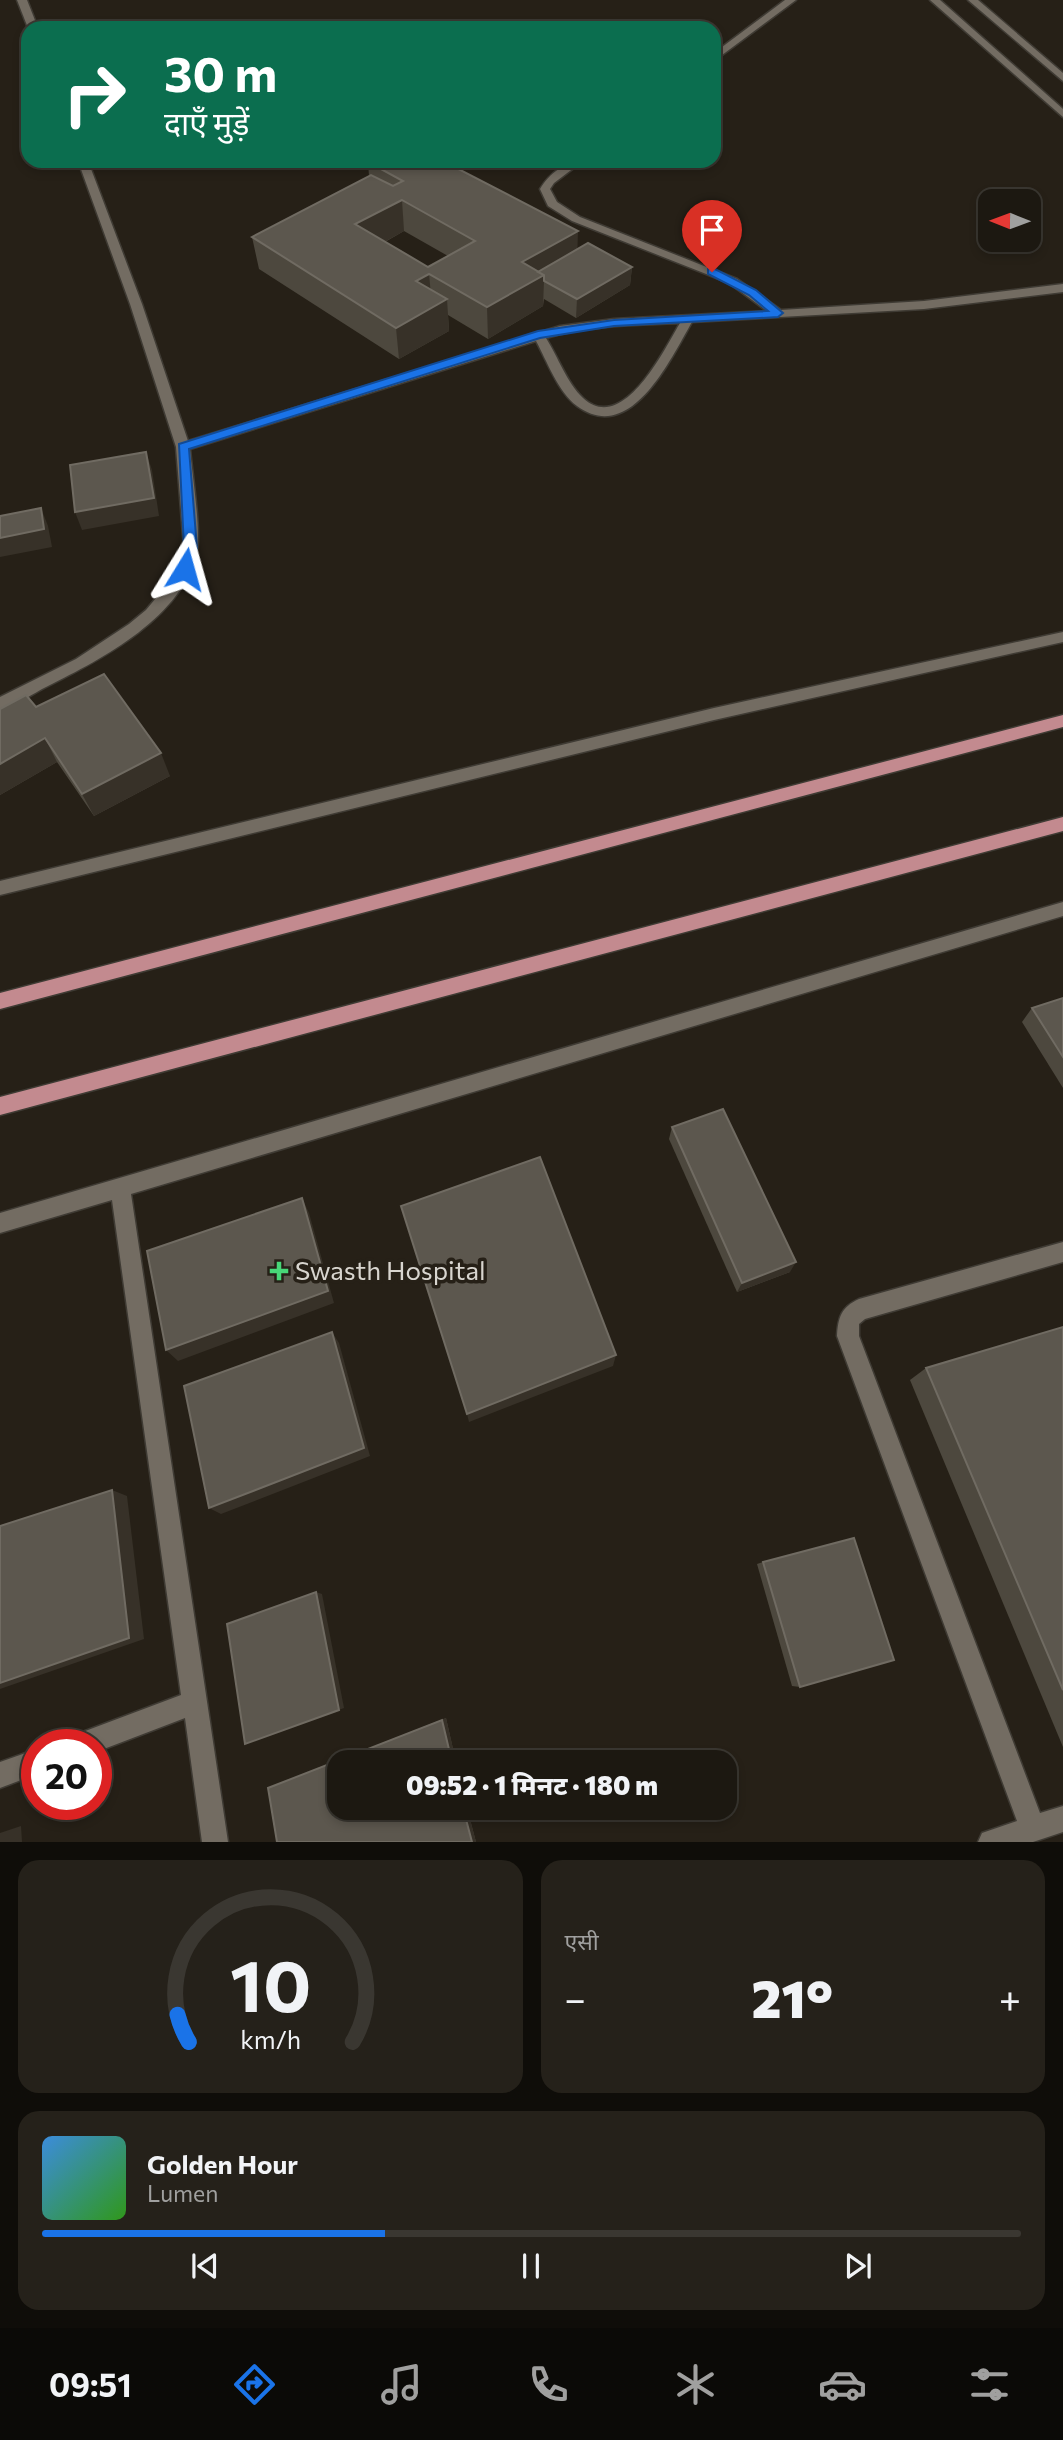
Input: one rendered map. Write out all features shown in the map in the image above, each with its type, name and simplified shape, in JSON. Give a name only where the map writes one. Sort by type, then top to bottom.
[{"type":"main road","points":[[0,1001],[1063,721]]},
{"type":"main road","points":[[0,1106],[1063,824]]},
{"type":"street","points":[[22,0],[30,21]]},
{"type":"street","points":[[721,53],[791,0]]},
{"type":"street","points":[[935,0],[1063,114]]},
{"type":"street","points":[[973,0],[1063,78]]},
{"type":"street","points":[[0,704],[108,646],[151,614],[185,569],[191,548],[183,447],[136,304],[86,168]]},
{"type":"street","points":[[569,168],[545,189],[552,204],[576,219],[733,281],[778,313]]},
{"type":"street","points":[[183,447],[538,335],[582,326],[924,305],[1063,288]]},
{"type":"street","points":[[538,335],[580,402],[594,410],[612,411],[635,401],[688,319]]},
{"type":"street","points":[[0,888],[714,714],[1063,637]]},
{"type":"street","points":[[0,1223],[1063,909]]},
{"type":"street","points":[[120,1186],[215,1842]]},
{"type":"street","points":[[1033,1828],[848,1336],[849,1319],[859,1310],[1063,1252]]},
{"type":"street","points":[[112,1733],[193,1703]]},
{"type":"street","points":[[0,1775],[21,1767]]},
{"type":"street","points":[[991,1842],[1063,1819]]},
{"type":"building","points":[[379,168],[456,168],[578,231],[522,262],[544,275],[487,307],[429,274],[416,281],[447,299],[396,328],[252,237],[371,175],[393,186],[403,181]],"holes":[[[402,200],[475,241],[428,267],[355,224]]]},
{"type":"building","points":[[588,243],[632,267],[577,299],[544,281],[544,275],[538,272]]},
{"type":"building","points":[[146,452],[154,498],[75,512],[70,465]]},
{"type":"building","points":[[41,508],[44,529],[0,538],[0,516]]},
{"type":"building","points":[[104,674],[161,753],[82,794],[45,738],[0,764],[0,709],[26,695],[36,707]]},
{"type":"building","points":[[1063,998],[1063,1057],[1032,1008]]},
{"type":"building","points":[[723,1109],[796,1262],[742,1283],[672,1127]]},
{"type":"building","points":[[540,1157],[616,1355],[467,1414],[401,1206]]},
{"type":"building","points":[[302,1198],[328,1291],[166,1350],[147,1251]]},
{"type":"building","points":[[1063,1327],[1063,1690],[926,1368]]},
{"type":"building","points":[[332,1332],[364,1448],[209,1508],[184,1386]]},
{"type":"building","points":[[112,1490],[129,1638],[0,1683],[0,1526]]},
{"type":"building","points":[[854,1538],[894,1660],[800,1687],[763,1562]]},
{"type":"building","points":[[316,1592],[339,1710],[245,1744],[227,1624]]},
{"type":"building","points":[[442,1720],[449,1750],[365,1750]]},
{"type":"building","points":[[327,1765],[327,1820],[466,1820],[472,1842],[277,1842],[268,1788]]},
{"type":"place","name":"Swasth Hospital","points":[[279,1271]]},
{"type":"route","points":[[185,569],[191,548],[183,447],[538,335],[614,323],[778,313],[733,281],[712,272]]}]
